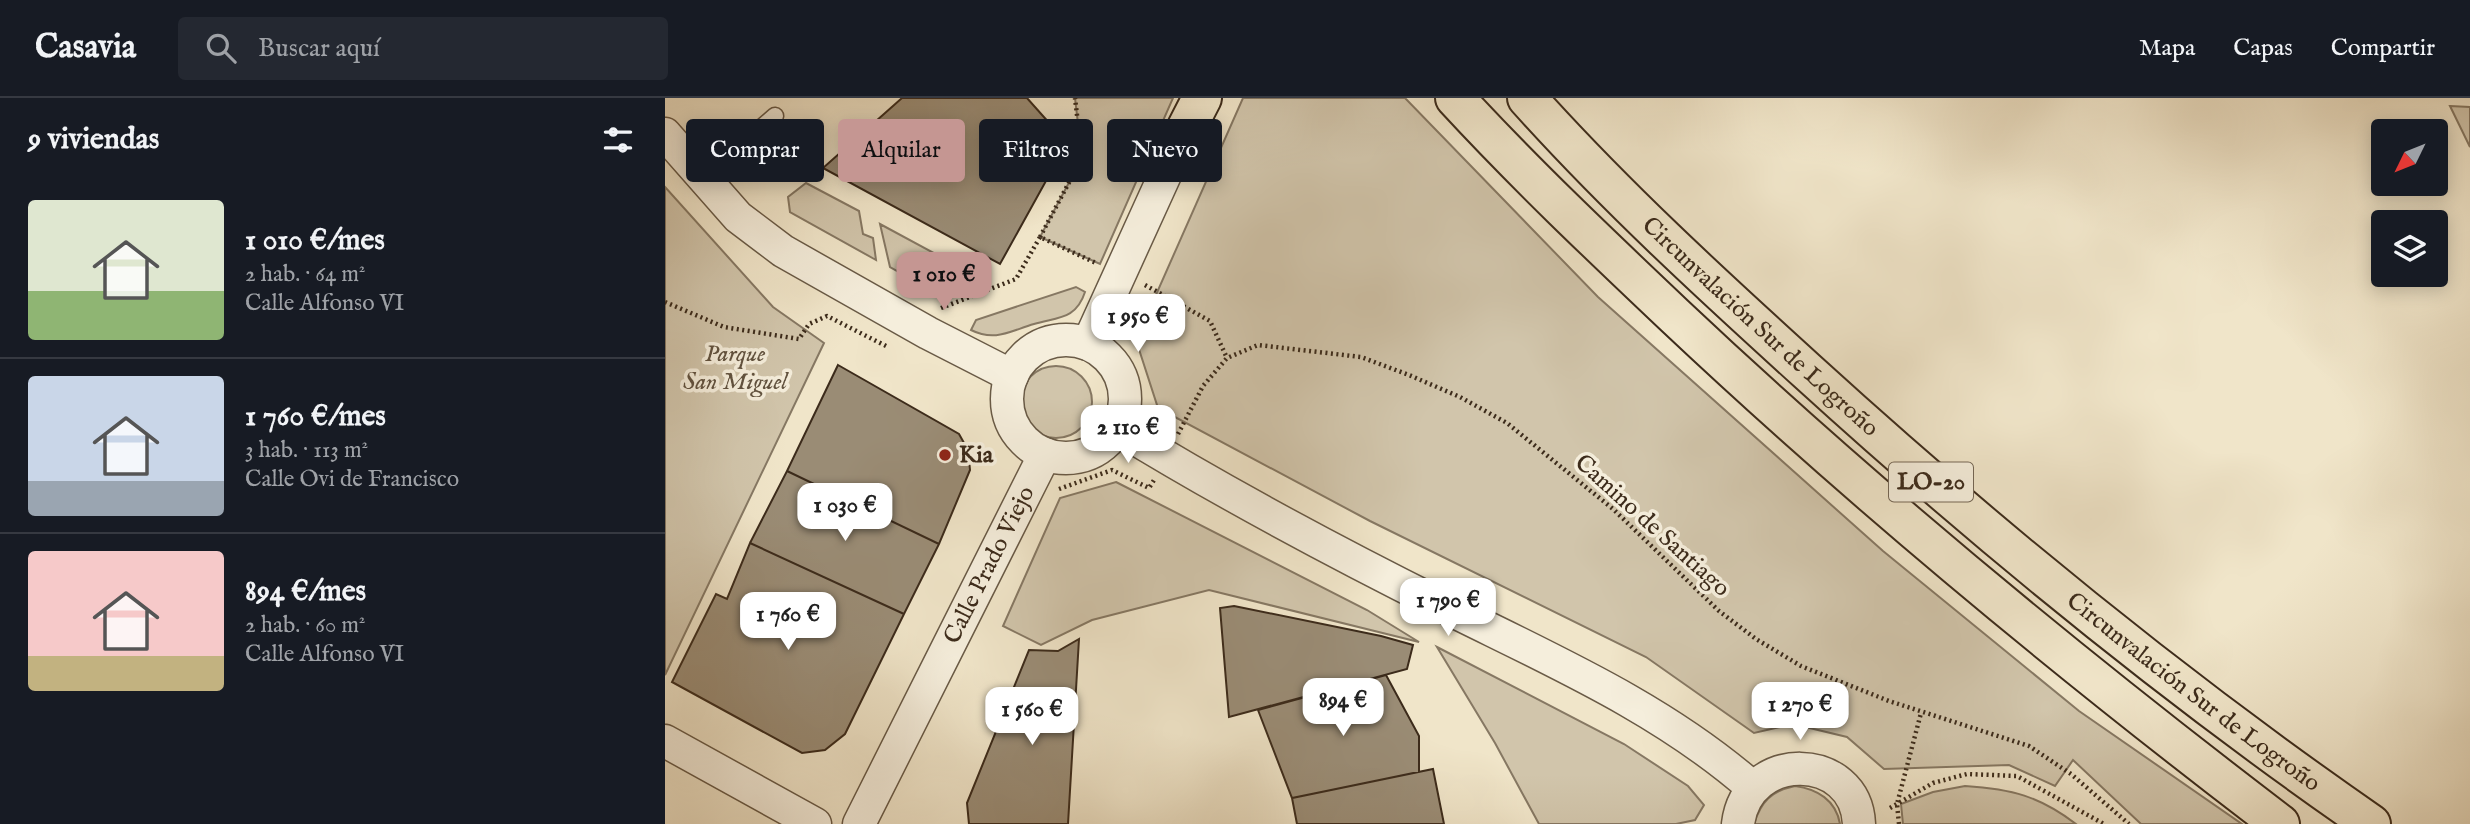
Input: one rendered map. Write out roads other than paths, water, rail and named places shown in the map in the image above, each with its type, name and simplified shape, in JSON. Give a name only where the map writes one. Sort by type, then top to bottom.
[{"type":"highway","points":[[1189,119],[1197,98]]},
{"type":"highway","points":[[1191,119],[1202,98]]},
{"type":"highway","points":[[1425,98],[1529,198],[1620,264]]},
{"type":"highway","name":"Circunvalación Sur de Logroño","points":[[1455,98],[1620,264],[1764,400],[1960,571],[2129,709],[2280,824]]},
{"type":"highway","name":"Circunvalación Sur de Logroño","points":[[1527,98],[1593,172],[1892,449],[2152,664],[2371,824]]},
{"type":"street","points":[[665,134],[686,158]]},
{"type":"street","points":[[707,182],[738,217],[783,251],[928,333],[1012,376]]},
{"type":"street","points":[[1089,344],[1118,272],[1161,182]]},
{"type":"street","points":[[1070,340],[1089,344],[1105,355],[1118,370],[1125,389],[1125,409],[1118,428],[1101,446],[1079,457],[1045,454],[1029,445],[1016,431],[1009,413],[1007,395],[1012,376],[1021,360],[1035,349],[1052,342],[1070,340]]},
{"type":"street","points":[[1118,428],[1339,554],[1629,699],[1717,756],[1753,788]]},
{"type":"street","name":"Calle Prado Viejo","points":[[859,824],[1045,454]]},
{"type":"street","points":[[665,741],[815,824]]},
{"type":"street","points":[[1738,824],[1744,800],[1753,788],[1768,776],[1786,769],[1806,768],[1825,774],[1840,785],[1852,800],[1859,824]]},
{"type":"lane","points":[[772,119],[775,116]]},
{"type":"place","name":"Kia","points":[[945,455]]},
{"type":"park label","name":"Parque San Miguel","points":[[735,368]]}]
